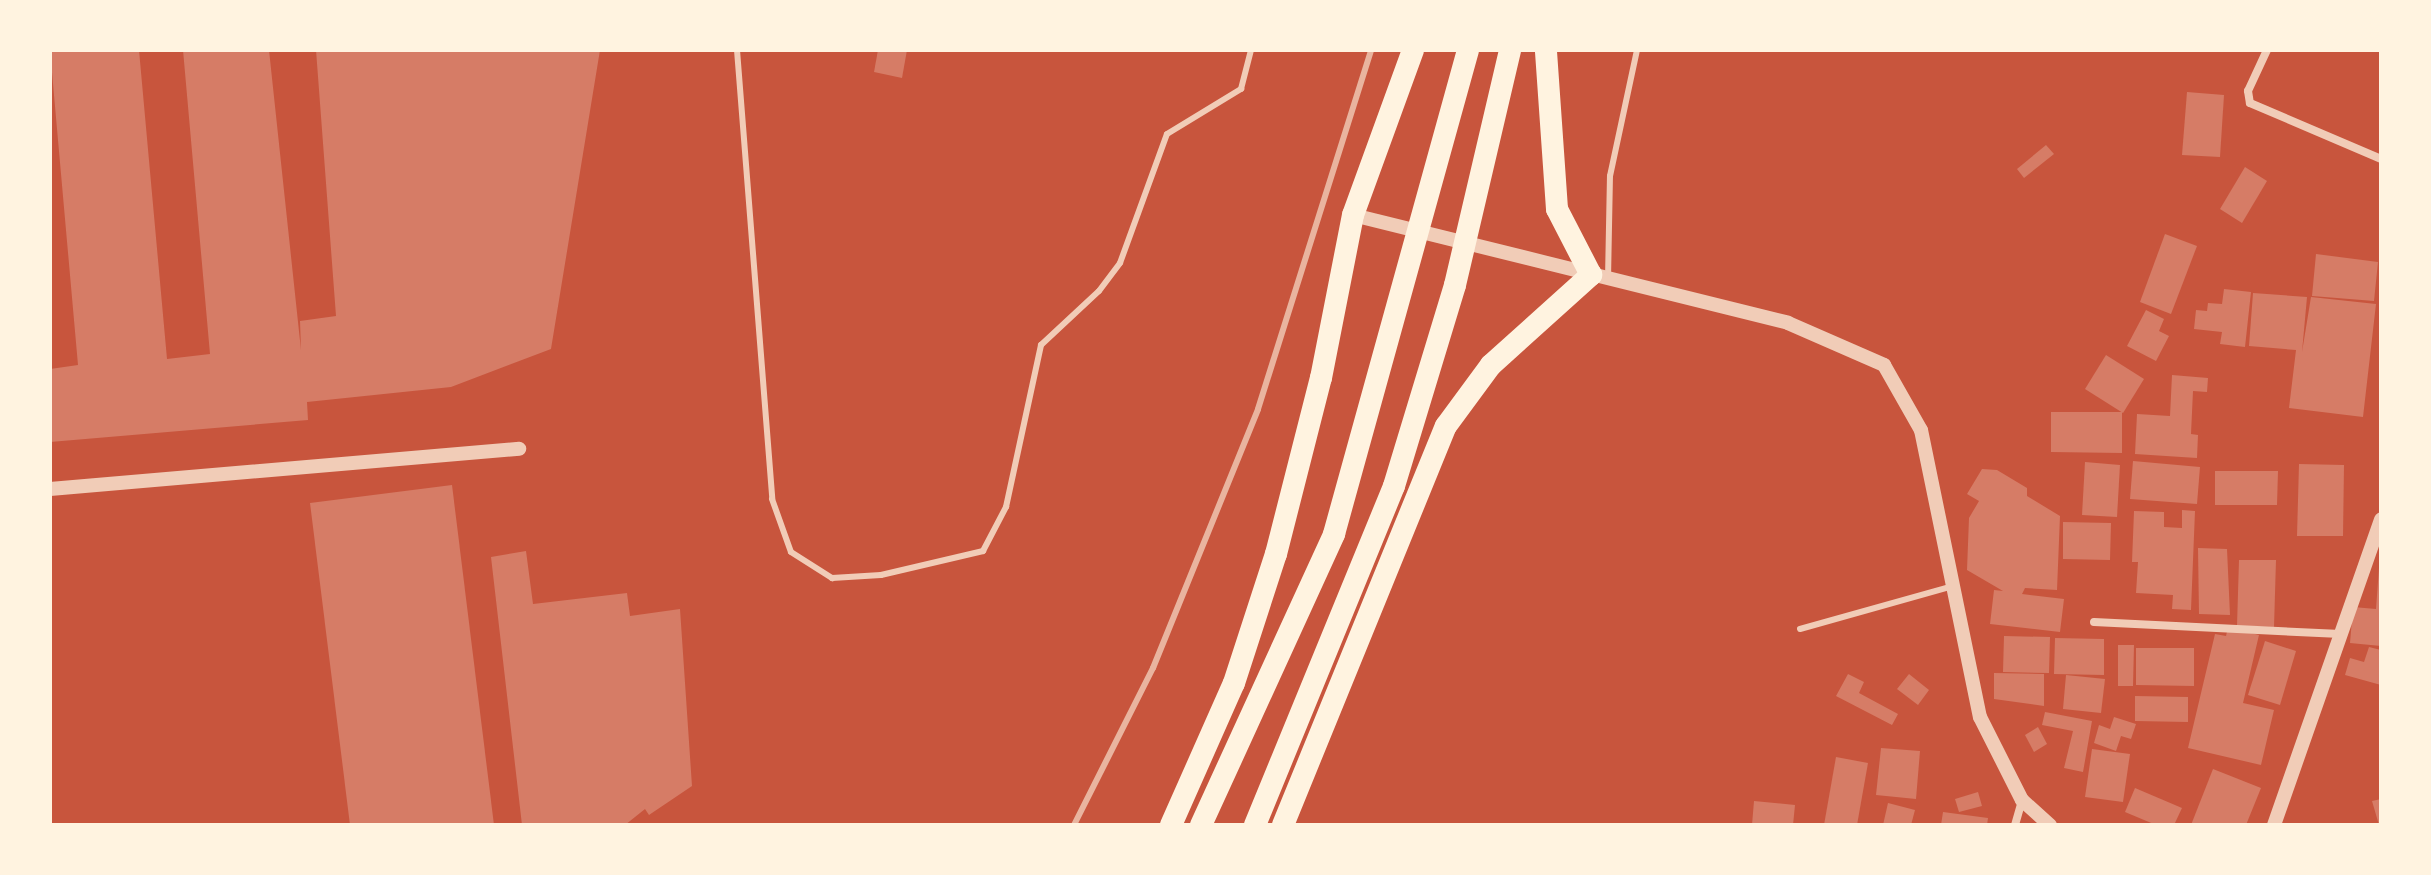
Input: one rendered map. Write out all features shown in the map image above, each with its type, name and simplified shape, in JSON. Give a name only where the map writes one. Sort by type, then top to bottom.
[{"type":"highway","points":[[1171,825],[1234,683],[1276,554],[1321,378],[1353,215],[1413,50]]},
{"type":"highway","points":[[1201,825],[1334,534],[1468,50]]},
{"type":"highway","points":[[1255,825],[1394,486],[1455,285],[1510,50]]},
{"type":"highway","points":[[1283,825],[1446,426],[1491,365],[1600,277],[1557,209],[1546,50]]},
{"type":"street","points":[[2267,50],[2248,91],[2250,103],[2381,159]]},
{"type":"street","points":[[1353,215],[1788,323],[1884,365],[1921,430],[1949,587],[1980,717],[2022,800],[2050,825]]},
{"type":"street","points":[[50,489],[519,449]]},
{"type":"street","points":[[2274,825],[2380,522]]},
{"type":"street","points":[[2094,622],[2341,634]]},
{"type":"street","points":[[2015,825],[2022,800]]},
{"type":"lane","points":[[737,50],[772,499],[791,552],[832,578],[881,575],[983,551],[1006,507],[1041,345],[1099,291],[1120,263],[1167,134],[1241,89],[1251,50]]},
{"type":"lane","points":[[1600,277],[1610,176],[1637,50]]},
{"type":"lane","points":[[1800,629],[1949,587]]},
{"type":"building","points":[[50,50],[139,50],[167,359],[210,354],[183,50],[269,50],[301,350],[300,321],[336,316],[316,50],[600,50],[551,349],[451,387],[307,402],[308,420],[50,442],[50,369],[78,365]]},
{"type":"building","points":[[878,50],[907,50],[902,78],[874,72]]},
{"type":"building","points":[[2187,92],[2224,95],[2220,157],[2182,155]]},
{"type":"building","points":[[2046,145],[2054,154],[2024,178],[2017,169]]},
{"type":"building","points":[[2245,167],[2267,181],[2242,223],[2220,209]]},
{"type":"building","points":[[2165,234],[2197,246],[2171,314],[2140,302]]},
{"type":"building","points":[[2316,254],[2378,262],[2374,301],[2312,296]]},
{"type":"building","points":[[2224,289],[2251,292],[2245,347],[2220,344],[2222,332],[2194,329],[2196,310],[2207,311],[2208,303],[2222,304]]},
{"type":"building","points":[[2253,293],[2307,297],[2302,352],[2311,297],[2376,304],[2363,417],[2289,408],[2296,350],[2249,346]]},
{"type":"building","points":[[2146,310],[2164,319],[2159,331],[2169,336],[2156,361],[2127,346]]},
{"type":"building","points":[[2106,355],[2144,379],[2123,413],[2085,389]]},
{"type":"building","points":[[2172,375],[2208,378],[2207,392],[2193,391],[2191,434],[2198,435],[2197,458],[2135,454],[2137,414],[2170,416]]},
{"type":"building","points":[[2051,412],[2122,412],[2122,453],[2051,452]]},
{"type":"building","points":[[2133,461],[2200,467],[2197,504],[2130,499]]},
{"type":"building","points":[[2085,462],[2120,465],[2117,517],[2082,515]]},
{"type":"building","points":[[2299,464],[2344,465],[2343,536],[2297,536]]},
{"type":"building","points":[[1982,469],[1997,470],[2027,488],[2027,496],[2060,516],[2057,590],[2025,588],[2022,594],[2064,599],[2060,632],[1990,624],[1994,590],[2003,591],[1967,570],[1969,518],[1979,501],[1967,494]]},
{"type":"building","points":[[2215,471],[2278,471],[2277,505],[2215,505]]},
{"type":"building","points":[[452,485],[494,825],[350,825],[310,503]]},
{"type":"building","points":[[2182,510],[2195,511],[2191,610],[2172,609],[2173,595],[2136,593],[2138,562],[2132,562],[2134,511],[2164,512],[2164,527],[2182,528]]},
{"type":"building","points":[[2063,522],[2111,523],[2110,560],[2063,559]]},
{"type":"building","points":[[2198,548],[2227,549],[2230,615],[2199,614]]},
{"type":"building","points":[[526,551],[533,604],[627,593],[630,616],[680,609],[692,786],[649,815],[645,809],[625,825],[522,825],[491,557]]},
{"type":"building","points":[[2239,560],[2276,560],[2274,627],[2237,626]]},
{"type":"building","points":[[2379,568],[2381,646],[2350,643],[2353,607],[2376,609]]},
{"type":"building","points":[[2228,627],[2259,635],[2243,703],[2274,710],[2261,765],[2188,748],[2215,634],[2226,636]]},
{"type":"building","points":[[2004,636],[2050,637],[2049,673],[2003,672]]},
{"type":"building","points":[[2055,638],[2104,639],[2104,675],[2054,674]]},
{"type":"building","points":[[2265,641],[2296,651],[2280,705],[2248,695]]},
{"type":"building","points":[[2118,645],[2134,645],[2133,686],[2118,686]]},
{"type":"building","points":[[2369,647],[2381,650],[2381,685],[2345,675],[2350,658],[2364,662]]},
{"type":"building","points":[[2136,648],[2194,648],[2194,686],[2136,685]]},
{"type":"building","points":[[1994,673],[2044,674],[2044,706],[1994,699]]},
{"type":"building","points":[[1848,674],[1864,682],[1859,693],[1898,714],[1892,725],[1836,696]]},
{"type":"building","points":[[1909,674],[1929,690],[1918,705],[1897,689]]},
{"type":"building","points":[[2066,675],[2105,679],[2101,713],[2063,709]]},
{"type":"building","points":[[2135,696],[2188,697],[2188,722],[2135,721]]},
{"type":"building","points":[[2045,712],[2092,721],[2083,772],[2064,768],[2073,731],[2042,725]]},
{"type":"building","points":[[2114,717],[2136,724],[2131,739],[2121,736],[2116,751],[2094,743],[2099,725],[2110,729]]},
{"type":"building","points":[[2038,727],[2047,744],[2034,752],[2025,735]]},
{"type":"building","points":[[1881,748],[1920,751],[1916,799],[1876,795]]},
{"type":"building","points":[[2092,749],[2130,754],[2123,802],[2085,797]]},
{"type":"building","points":[[1836,757],[1868,763],[1857,825],[1824,825]]},
{"type":"building","points":[[2213,769],[2261,788],[2246,825],[2191,825]]},
{"type":"building","points":[[2135,788],[2182,808],[2174,825],[2156,825],[2125,812]]},
{"type":"building","points":[[1978,792],[1982,806],[1959,812],[1955,799]]},
{"type":"building","points":[[2381,799],[2381,825],[2379,825],[2372,801]]},
{"type":"building","points":[[1754,801],[1795,805],[1793,825],[1752,825]]},
{"type":"building","points":[[1888,803],[1915,810],[1911,825],[1883,825]]},
{"type":"building","points":[[1943,812],[1988,818],[1987,825],[1941,825]]},
{"type":"railway","points":[[1074,825],[1153,668],[1258,409],[1371,50]]}]
